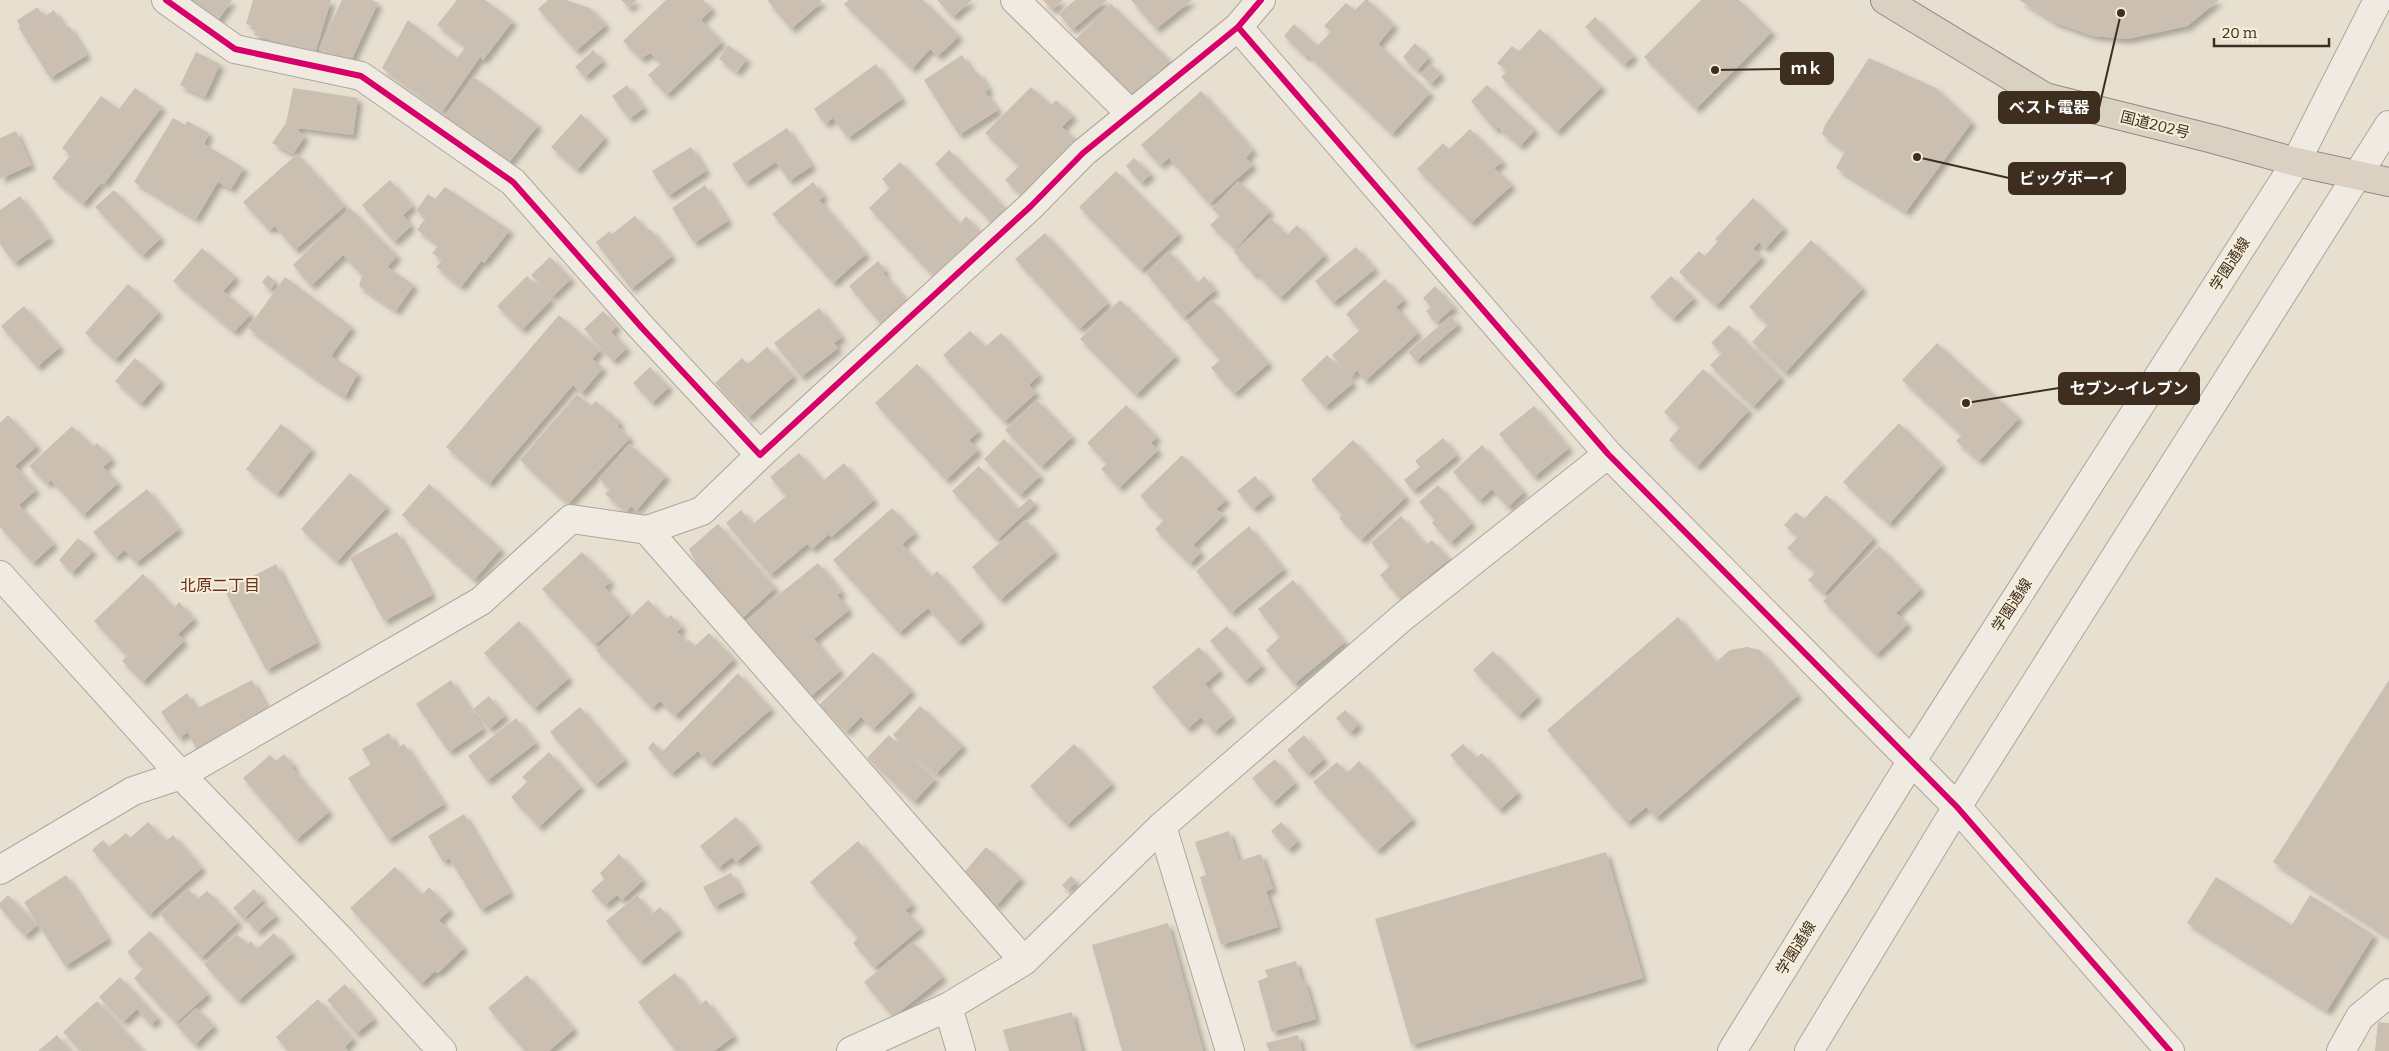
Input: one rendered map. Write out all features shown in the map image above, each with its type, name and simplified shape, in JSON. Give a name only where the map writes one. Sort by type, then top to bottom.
[{"type":"highway","name":"国道202号","points":[[1885,0],[2045,97],[2296,162],[2389,182]]},
{"type":"street","points":[[166,0],[235,49],[361,76],[513,182],[642,328],[760,455]]},
{"type":"street","points":[[1015,0],[1131,114]]},
{"type":"street","points":[[0,870],[133,792],[181,775],[481,601],[571,519],[647,530],[702,511],[760,455],[1031,206],[1083,153],[1238,28],[1261,0]]},
{"type":"street","name":"学園通線","points":[[1732,1051],[1912,762],[2296,162],[2378,0]]},
{"type":"street","points":[[1238,28],[1608,454],[1957,807],[2170,1051]]},
{"type":"street","points":[[1809,1051],[1957,807],[2389,126]]},
{"type":"street","points":[[851,1051],[948,1007],[1024,961],[1162,826],[1404,616],[1608,454]]},
{"type":"street","points":[[647,530],[1024,961]]},
{"type":"street","points":[[0,575],[181,775],[341,940],[442,1051]]},
{"type":"street","points":[[1162,826],[1230,1051]]},
{"type":"street","points":[[2341,1051],[2360,1017],[2389,994]]},
{"type":"street","points":[[948,1007],[961,1051]]},
{"type":"building","points":[[184,0],[232,0],[217,22]]},
{"type":"building","points":[[253,0],[331,0],[315,53],[254,35],[256,27],[246,24]]},
{"type":"building","points":[[342,0],[372,0],[378,3],[350,63],[319,49]]},
{"type":"building","points":[[457,0],[485,0],[513,21],[483,60],[480,57],[442,112],[382,68],[408,20],[457,58],[466,47],[437,25]]},
{"type":"building","points":[[548,0],[566,0],[590,8],[606,25],[576,51],[538,9]]},
{"type":"building","points":[[621,0],[637,0],[629,8]]},
{"type":"building","points":[[666,0],[703,0],[712,9],[701,20],[722,42],[667,95],[648,75],[661,64],[650,53],[641,59],[623,41]]},
{"type":"building","points":[[767,0],[820,0],[822,2],[791,29]]},
{"type":"building","points":[[849,0],[923,0],[959,36],[938,56],[930,49],[912,69],[844,4]]},
{"type":"building","points":[[937,0],[972,0],[953,17]]},
{"type":"building","points":[[1043,0],[1063,0],[1052,10]]},
{"type":"building","points":[[1075,0],[1107,0],[1072,30],[1059,14]]},
{"type":"building","points":[[1131,0],[1192,0],[1156,29]]},
{"type":"building","points":[[1365,0],[1368,0],[1394,25],[1378,44],[1430,93],[1392,134],[1308,55],[1306,57],[1284,36],[1294,24],[1317,46],[1331,32],[1324,26],[1346,3],[1355,10]]},
{"type":"building","points":[[1701,0],[1739,0],[1772,32],[1696,109],[1644,57]]},
{"type":"building","points":[[2019,0],[2219,0],[2187,26],[2127,39],[2094,36],[2056,23]]},
{"type":"building","points":[[1111,4],[1170,61],[1129,103],[1069,46]]},
{"type":"building","points":[[38,7],[43,17],[54,10],[65,28],[69,26],[87,55],[50,78],[19,28],[17,20]]},
{"type":"building","points":[[1595,17],[1634,56],[1624,65],[1585,27]]},
{"type":"building","points":[[1540,29],[1602,87],[1557,132],[1501,77],[1507,71],[1497,63],[1512,46],[1519,51]]},
{"type":"building","points":[[1415,43],[1429,57],[1417,71],[1403,57]]},
{"type":"building","points":[[728,45],[747,59],[737,72],[719,59]]},
{"type":"building","points":[[593,50],[603,61],[585,77],[575,67]]},
{"type":"building","points":[[196,52],[220,64],[205,97],[180,85]]},
{"type":"building","points":[[962,55],[974,74],[978,72],[989,89],[985,92],[998,110],[959,135],[924,80]]},
{"type":"building","points":[[1869,58],[1936,88],[1972,122],[1906,212],[1836,168],[1845,151],[1822,134],[1825,125]]},
{"type":"building","points":[[876,64],[902,99],[848,138],[833,118],[825,124],[814,109]]},
{"type":"building","points":[[1431,64],[1441,74],[1431,84],[1421,75]]},
{"type":"building","points":[[474,77],[538,125],[505,168],[443,118]]},
{"type":"building","points":[[627,85],[644,108],[629,119],[612,96]]},
{"type":"building","points":[[1487,85],[1535,130],[1520,146],[1498,127],[1495,130],[1471,101]]},
{"type":"building","points":[[1031,87],[1051,105],[1056,100],[1073,116],[1062,127],[1078,142],[1026,200],[1005,180],[1019,166],[985,133]]},
{"type":"building","points":[[135,88],[162,107],[104,184],[62,148],[101,96],[119,109]]},
{"type":"building","points":[[293,88],[358,98],[353,135],[299,128],[298,131],[305,136],[293,154],[272,143],[286,123]]},
{"type":"building","points":[[1201,91],[1253,150],[1246,158],[1253,165],[1209,204],[1169,158],[1160,165],[1141,145]]},
{"type":"building","points":[[581,114],[605,138],[577,170],[551,147]]},
{"type":"building","points":[[173,118],[185,125],[187,121],[209,133],[204,144],[244,168],[231,189],[218,182],[196,219],[134,182]]},
{"type":"building","points":[[787,128],[812,166],[789,181],[776,162],[745,183],[732,164]]},
{"type":"building","points":[[1470,129],[1503,162],[1494,168],[1512,185],[1471,223],[1417,169],[1443,143],[1449,149]]},
{"type":"building","points":[[16,131],[31,165],[0,179],[0,138]]},
{"type":"building","points":[[691,147],[706,171],[668,196],[652,171]]},
{"type":"building","points":[[949,150],[1011,214],[997,228],[935,164]]},
{"type":"building","points":[[297,154],[345,206],[295,250],[275,226],[269,230],[243,202]]},
{"type":"building","points":[[70,156],[101,183],[83,204],[52,178]]},
{"type":"building","points":[[1134,158],[1151,174],[1141,183],[1126,166]]},
{"type":"building","points":[[900,162],[960,224],[966,216],[985,237],[938,281],[869,208],[890,188],[882,179]]},
{"type":"building","points":[[1116,171],[1179,234],[1141,270],[1079,207]]},
{"type":"building","points":[[390,180],[413,206],[403,215],[411,226],[394,242],[362,205]]},
{"type":"building","points":[[1238,181],[1270,211],[1235,249],[1210,225],[1220,216],[1212,209]]},
{"type":"building","points":[[813,182],[824,196],[819,200],[866,254],[833,283],[772,214]]},
{"type":"building","points":[[705,185],[728,221],[694,243],[672,208]]},
{"type":"building","points":[[445,187],[510,230],[484,263],[482,260],[461,287],[436,267],[442,260],[432,253],[439,245],[417,230],[426,217],[416,211],[428,194],[435,199]]},
{"type":"building","points":[[114,190],[161,238],[142,256],[95,207]]},
{"type":"building","points":[[20,196],[50,238],[14,263],[0,244],[0,210]]},
{"type":"building","points":[[1753,198],[1784,228],[1765,249],[1759,242],[1753,249],[1762,257],[1716,306],[1679,272],[1699,251],[1705,256],[1718,241],[1715,239]]},
{"type":"building","points":[[350,208],[397,256],[387,267],[414,285],[396,311],[359,286],[362,275],[343,255],[311,286],[293,265]]},
{"type":"building","points":[[635,216],[647,231],[650,229],[672,256],[631,289],[596,242],[610,231],[612,234]]},
{"type":"building","points":[[1270,218],[1287,235],[1297,225],[1325,255],[1280,298],[1256,273],[1254,275],[1234,252]]},
{"type":"building","points":[[1045,233],[1108,303],[1079,329],[1015,259]]},
{"type":"building","points":[[1811,240],[1863,288],[1785,373],[1752,342],[1768,325],[1749,307]]},
{"type":"building","points":[[1356,247],[1375,269],[1333,303],[1315,281]]},
{"type":"building","points":[[202,248],[236,277],[223,291],[251,314],[234,332],[173,281]]},
{"type":"building","points":[[1169,251],[1197,283],[1204,276],[1215,290],[1183,318],[1146,273]]},
{"type":"building","points":[[550,257],[571,279],[552,297],[531,275]]},
{"type":"building","points":[[878,261],[886,271],[883,273],[908,302],[881,324],[849,286]]},
{"type":"building","points":[[268,275],[276,282],[270,290],[262,282]]},
{"type":"building","points":[[527,276],[551,300],[522,330],[497,306]]},
{"type":"building","points":[[1671,276],[1694,298],[1673,319],[1650,297]]},
{"type":"building","points":[[285,277],[352,327],[331,356],[358,373],[345,397],[248,328]]},
{"type":"building","points":[[1385,279],[1404,300],[1396,307],[1418,333],[1365,381],[1357,370],[1351,377],[1332,355],[1360,330],[1346,314]]},
{"type":"building","points":[[128,284],[159,312],[115,360],[85,333]]},
{"type":"building","points":[[1435,286],[1454,307],[1436,323],[1426,311],[1431,307],[1423,298]]},
{"type":"building","points":[[1120,300],[1176,356],[1136,395],[1080,339]]},
{"type":"building","points":[[1212,300],[1269,363],[1234,394],[1211,368],[1220,360],[1187,322]]},
{"type":"building","points":[[24,306],[60,347],[37,367],[1,326]]},
{"type":"building","points":[[819,308],[842,337],[834,343],[838,348],[801,377],[774,343]]},
{"type":"building","points":[[603,311],[617,326],[611,332],[627,348],[613,361],[584,329]]},
{"type":"building","points":[[559,315],[600,350],[592,359],[603,368],[582,393],[573,385],[489,484],[446,447]]},
{"type":"building","points":[[1451,316],[1458,325],[1416,361],[1408,352]]},
{"type":"building","points":[[1729,325],[1781,377],[1753,407],[1710,365],[1722,353],[1711,343]]},
{"type":"building","points":[[970,331],[985,347],[1001,333],[1039,375],[1029,385],[1036,393],[1004,422],[943,355]]},
{"type":"building","points":[[1937,343],[2019,418],[1979,461],[1956,441],[1962,435],[1902,380]]},
{"type":"building","points":[[767,347],[794,376],[748,418],[715,383],[742,358],[748,364]]},
{"type":"building","points":[[1327,355],[1353,383],[1325,407],[1301,380]]},
{"type":"building","points":[[135,358],[161,381],[141,404],[115,381]]},
{"type":"building","points":[[917,364],[979,431],[969,440],[978,450],[946,480],[875,403]]},
{"type":"building","points":[[650,367],[669,387],[652,403],[633,383]]},
{"type":"building","points":[[1703,369],[1749,410],[1697,467],[1669,440],[1680,427],[1664,412]]},
{"type":"building","points":[[577,394],[591,406],[596,401],[620,422],[617,426],[630,438],[568,504],[520,460]]},
{"type":"building","points":[[1037,400],[1072,437],[1041,467],[1005,430]]},
{"type":"building","points":[[1126,405],[1157,437],[1151,443],[1158,450],[1119,488],[1101,469],[1107,463],[1087,443]]},
{"type":"building","points":[[1534,406],[1569,448],[1534,477],[1499,434]]},
{"type":"building","points":[[8,415],[37,446],[15,466],[36,490],[19,505],[54,544],[33,563],[0,527],[0,423]]},
{"type":"building","points":[[1899,423],[1942,465],[1889,524],[1843,482]]},
{"type":"building","points":[[281,424],[312,449],[277,494],[246,469]]},
{"type":"building","points":[[72,426],[93,447],[97,443],[112,459],[103,467],[118,483],[83,515],[51,480],[47,484],[29,466]]},
{"type":"building","points":[[1443,438],[1457,455],[1413,491],[1404,480],[1420,467],[1415,461]]},
{"type":"building","points":[[1004,439],[1040,476],[1020,495],[984,459]]},
{"type":"building","points":[[1353,440],[1406,497],[1361,540],[1339,518],[1342,515],[1311,480]]},
{"type":"building","points":[[629,444],[666,476],[636,511],[631,506],[626,512],[605,494],[610,489],[599,479]]},
{"type":"building","points":[[1482,445],[1524,492],[1508,507],[1492,489],[1479,501],[1453,472]]},
{"type":"building","points":[[799,453],[823,481],[844,463],[874,500],[831,537],[829,534],[812,549],[807,544],[770,575],[726,523],[741,510],[753,524],[786,496],[770,477]]},
{"type":"building","points":[[1182,455],[1226,500],[1216,509],[1224,515],[1193,545],[1201,552],[1190,564],[1155,529],[1164,520],[1140,496]]},
{"type":"building","points":[[979,466],[1018,509],[1030,498],[1035,504],[997,540],[952,491]]},
{"type":"building","points":[[350,473],[387,507],[337,562],[301,529]]},
{"type":"building","points":[[1255,476],[1271,494],[1253,509],[1237,491]]},
{"type":"building","points":[[429,484],[501,549],[474,580],[402,515]]},
{"type":"building","points":[[1438,485],[1472,523],[1450,543],[1432,523],[1435,520],[1419,502]]},
{"type":"building","points":[[147,489],[179,529],[136,563],[125,550],[115,558],[93,532]]},
{"type":"building","points":[[1826,495],[1874,538],[1824,594],[1808,580],[1816,572],[1787,548],[1798,537],[1784,525],[1796,512],[1804,519]]},
{"type":"building","points":[[892,508],[915,533],[902,544],[931,577],[937,571],[981,622],[958,642],[928,608],[899,633],[833,560]]},
{"type":"building","points":[[1401,516],[1426,545],[1432,540],[1449,559],[1401,600],[1380,575],[1390,566],[1371,543]]},
{"type":"building","points":[[1026,520],[1055,552],[1000,600],[972,567]]},
{"type":"building","points":[[718,524],[775,588],[739,621],[708,586],[689,549]]},
{"type":"building","points":[[1249,526],[1284,569],[1231,613],[1196,571]]},
{"type":"building","points":[[397,532],[432,595],[384,621],[350,558]]},
{"type":"building","points":[[78,538],[93,551],[72,573],[59,560]]},
{"type":"building","points":[[1879,546],[1921,589],[1896,613],[1908,624],[1876,655],[1823,601]]},
{"type":"building","points":[[582,552],[611,582],[604,587],[629,614],[595,645],[542,589]]},
{"type":"building","points":[[818,563],[842,592],[837,595],[849,610],[814,639],[840,671],[810,697],[742,624]]},
{"type":"building","points":[[276,564],[317,643],[266,670],[225,591]]},
{"type":"building","points":[[143,574],[174,608],[179,602],[194,619],[178,634],[184,641],[143,682],[122,661],[127,656],[94,621]]},
{"type":"building","points":[[1293,580],[1345,642],[1294,684],[1266,650],[1280,637],[1258,609]]},
{"type":"building","points":[[648,600],[666,619],[671,615],[682,627],[677,632],[687,642],[689,640],[710,662],[695,646],[709,633],[734,659],[675,716],[660,701],[652,708],[596,650]]},
{"type":"building","points":[[1678,617],[1716,662],[1730,650],[1747,647],[1760,650],[1798,695],[1656,818],[1646,807],[1627,823],[1547,730]]},
{"type":"building","points":[[519,621],[569,678],[534,709],[484,653]]},
{"type":"building","points":[[1227,626],[1262,666],[1245,681],[1210,641]]},
{"type":"building","points":[[1199,647],[1220,671],[1205,684],[1232,717],[1214,732],[1201,717],[1187,729],[1152,687]]},
{"type":"building","points":[[1493,651],[1538,697],[1518,716],[1473,670]]},
{"type":"building","points":[[873,652],[912,691],[873,729],[861,717],[846,732],[819,705]]},
{"type":"building","points":[[738,673],[771,709],[710,764],[698,751],[671,774],[648,748],[653,742],[662,752]]},
{"type":"building","points":[[252,680],[269,712],[197,750],[188,732],[179,738],[161,712],[187,693],[196,709]]},
{"type":"building","points":[[451,680],[483,729],[449,752],[416,704]]},
{"type":"building","points":[[2389,680],[2389,937],[2273,862]]},
{"type":"building","points":[[489,696],[505,716],[489,729],[473,709]]},
{"type":"building","points":[[920,706],[963,746],[936,774],[893,735]]},
{"type":"building","points":[[580,707],[625,760],[595,785],[550,732]]},
{"type":"building","points":[[1345,710],[1359,724],[1350,733],[1336,718]]},
{"type":"building","points":[[516,718],[536,743],[487,781],[468,756]]},
{"type":"building","points":[[389,733],[397,748],[404,744],[444,804],[388,840],[348,778],[371,764],[362,749]]},
{"type":"building","points":[[889,735],[935,779],[914,802],[867,758]]},
{"type":"building","points":[[1304,735],[1324,759],[1307,774],[1287,750]]},
{"type":"building","points":[[1074,744],[1112,784],[1067,825],[1030,786]]},
{"type":"building","points":[[1463,744],[1476,758],[1482,753],[1518,793],[1499,810],[1450,755]]},
{"type":"building","points":[[549,752],[581,787],[539,827],[511,797],[527,782],[522,777]]},
{"type":"building","points":[[284,754],[294,766],[292,768],[329,812],[296,840],[243,778],[270,755],[276,761]]},
{"type":"building","points":[[1275,759],[1295,783],[1273,803],[1252,778]]},
{"type":"building","points":[[1359,761],[1413,819],[1377,851],[1313,782],[1337,762],[1347,773]]},
{"type":"building","points":[[464,814],[510,893],[481,910],[449,858],[443,862],[428,836]]},
{"type":"building","points":[[736,817],[758,844],[736,862],[732,857],[718,868],[700,846]]},
{"type":"building","points":[[148,822],[166,841],[173,835],[202,868],[149,915],[92,850],[103,840],[109,847],[126,833],[130,838]]},
{"type":"building","points":[[1281,822],[1298,841],[1288,850],[1271,831]]},
{"type":"building","points":[[1229,831],[1239,861],[1261,854],[1273,889],[1266,891],[1278,927],[1221,945],[1200,877],[1206,875],[1195,842]]},
{"type":"building","points":[[858,841],[913,905],[905,910],[921,928],[874,968],[853,943],[858,938],[810,882]]},
{"type":"building","points":[[986,847],[1021,878],[996,906],[962,875]]},
{"type":"building","points":[[1606,852],[1643,978],[1411,1045],[1375,919]]},
{"type":"building","points":[[619,854],[643,880],[622,900],[617,895],[605,905],[591,891],[604,879],[600,873]]},
{"type":"building","points":[[395,867],[422,895],[429,887],[450,910],[439,920],[464,948],[438,973],[435,971],[421,984],[350,908]]},
{"type":"building","points":[[731,873],[742,892],[714,907],[703,887]]},
{"type":"building","points":[[66,875],[108,939],[65,966],[24,902]]},
{"type":"building","points":[[1071,876],[1076,881],[1067,890],[1062,885]]},
{"type":"building","points":[[2216,877],[2292,925],[2310,895],[2374,935],[2327,1011],[2187,923]]},
{"type":"building","points":[[188,889],[198,899],[207,891],[238,922],[201,958],[160,914]]},
{"type":"building","points":[[254,889],[263,900],[244,919],[233,908]]},
{"type":"building","points":[[8,895],[37,925],[25,936],[0,908],[0,903]]},
{"type":"building","points":[[637,895],[652,914],[660,907],[679,930],[640,962],[606,921]]},
{"type":"building","points":[[265,904],[276,916],[257,932],[247,920]]},
{"type":"building","points":[[1168,923],[1203,1051],[1122,1051],[1092,945]]},
{"type":"building","points":[[150,931],[208,994],[176,1023],[134,978],[143,969],[127,952]]},
{"type":"building","points":[[274,933],[292,953],[238,1001],[204,964],[237,934],[247,945],[251,941],[257,949]]},
{"type":"building","points":[[913,942],[943,977],[893,1017],[864,982]]},
{"type":"building","points":[[1296,961],[1302,982],[1305,981],[1316,1019],[1272,1032],[1258,981],[1268,977],[1265,970]]},
{"type":"building","points":[[675,973],[700,1005],[706,1000],[734,1036],[714,1051],[676,1051],[638,1002]]},
{"type":"building","points":[[527,975],[574,1029],[549,1051],[525,1051],[488,1008]]},
{"type":"building","points":[[120,977],[158,1018],[151,1025],[137,1009],[123,1022],[99,997]]},
{"type":"building","points":[[345,984],[374,1019],[356,1034],[327,1000]]},
{"type":"building","points":[[318,999],[353,1039],[345,1047],[348,1051],[288,1051],[276,1037]]},
{"type":"building","points":[[97,1001],[143,1051],[81,1051],[63,1032]]},
{"type":"building","points":[[196,1008],[214,1026],[195,1045],[177,1026]]},
{"type":"building","points":[[1072,1012],[1082,1051],[1009,1051],[1003,1030]]},
{"type":"building","points":[[2378,1022],[2389,1023],[2389,1051],[2375,1051]]},
{"type":"building","points":[[57,1035],[70,1050],[38,1051]]},
{"type":"building","points":[[1298,1035],[1302,1051],[1269,1051],[1266,1043]]},
{"type":"cycle path","points":[[166,0],[235,49],[361,76],[513,182],[642,328],[760,455],[1031,206],[1083,153],[1238,27]]},
{"type":"cycle path","points":[[1261,0],[1238,27],[1608,454],[1957,807],[2170,1051]]},
{"type":"place","name":"ベスト電器","points":[[2121,13]]},
{"type":"place","name":"ｍｋ","points":[[1715,70]]},
{"type":"place","name":"ビッグボーイ","points":[[1917,157]]},
{"type":"place","name":"セブン-イレブン","points":[[1966,403]]},
{"type":"district","name":"北原二丁目","points":[[220,585]]}]
